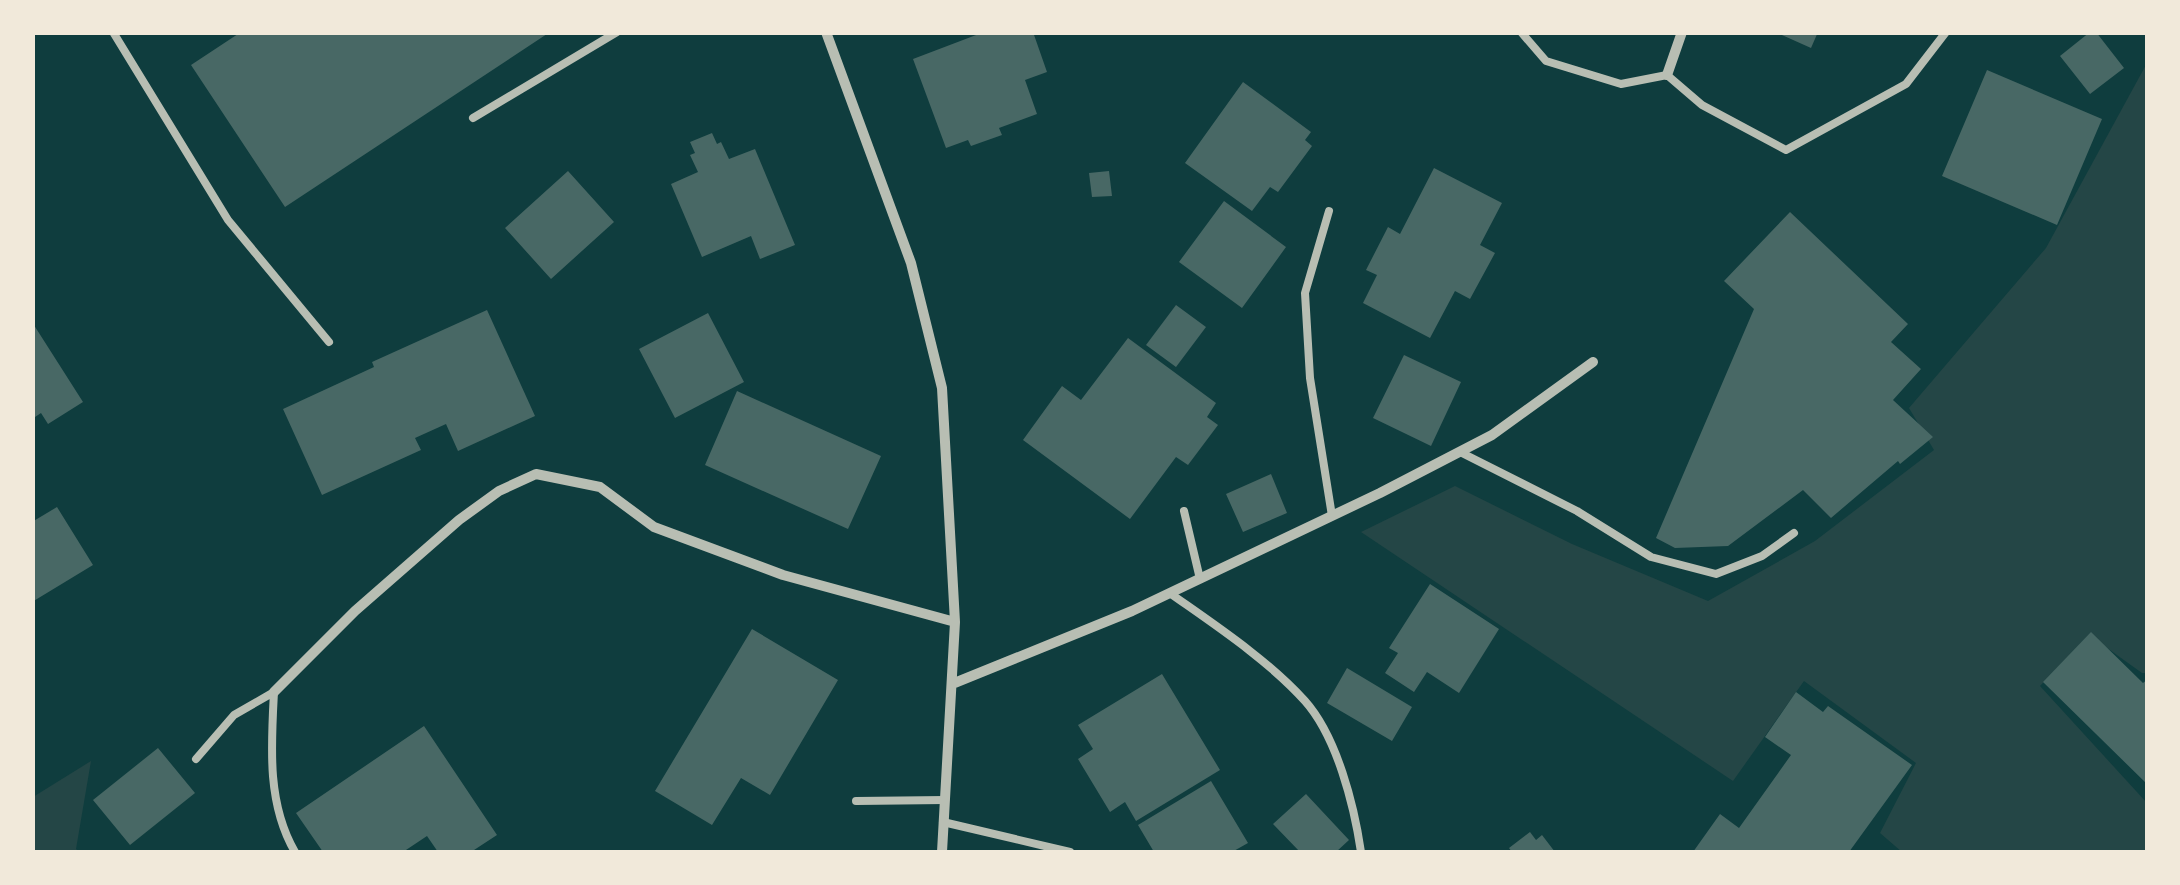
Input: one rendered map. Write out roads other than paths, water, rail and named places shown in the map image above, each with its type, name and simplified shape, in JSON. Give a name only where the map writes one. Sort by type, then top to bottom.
[{"type":"street","points":[[826,32],[912,263],[944,406],[955,622],[942,852]]},
{"type":"street","points":[[1667,75],[1682,32]]},
{"type":"street","points":[[952,684],[1171,594],[1492,436],[1592,362]]},
{"type":"street","points":[[274,692],[355,612],[459,520],[499,491],[536,474],[600,487],[654,527],[784,575],[955,622]]},
{"type":"lane","points":[[112,32],[228,220],[330,342]]},
{"type":"lane","points":[[473,118],[616,32]]},
{"type":"lane","points":[[1521,32],[1546,61],[1621,84],[1667,75],[1702,105],[1786,150],[1906,84],[1946,32]]},
{"type":"lane","points":[[1329,211],[1304,293],[1310,378],[1332,516]]},
{"type":"lane","points":[[1460,452],[1577,511],[1651,557],[1716,574],[1762,556],[1794,533]]},
{"type":"lane","points":[[1184,512],[1200,579]]},
{"type":"lane","points":[[1171,594],[1236,641],[1306,702],[1332,747],[1355,811],[1361,852]]},
{"type":"lane","points":[[196,760],[234,715],[274,692]]},
{"type":"lane","points":[[274,692],[271,751],[280,826],[295,852]]},
{"type":"lane","points":[[856,801],[945,800]]},
{"type":"lane","points":[[944,822],[1070,852]]}]
